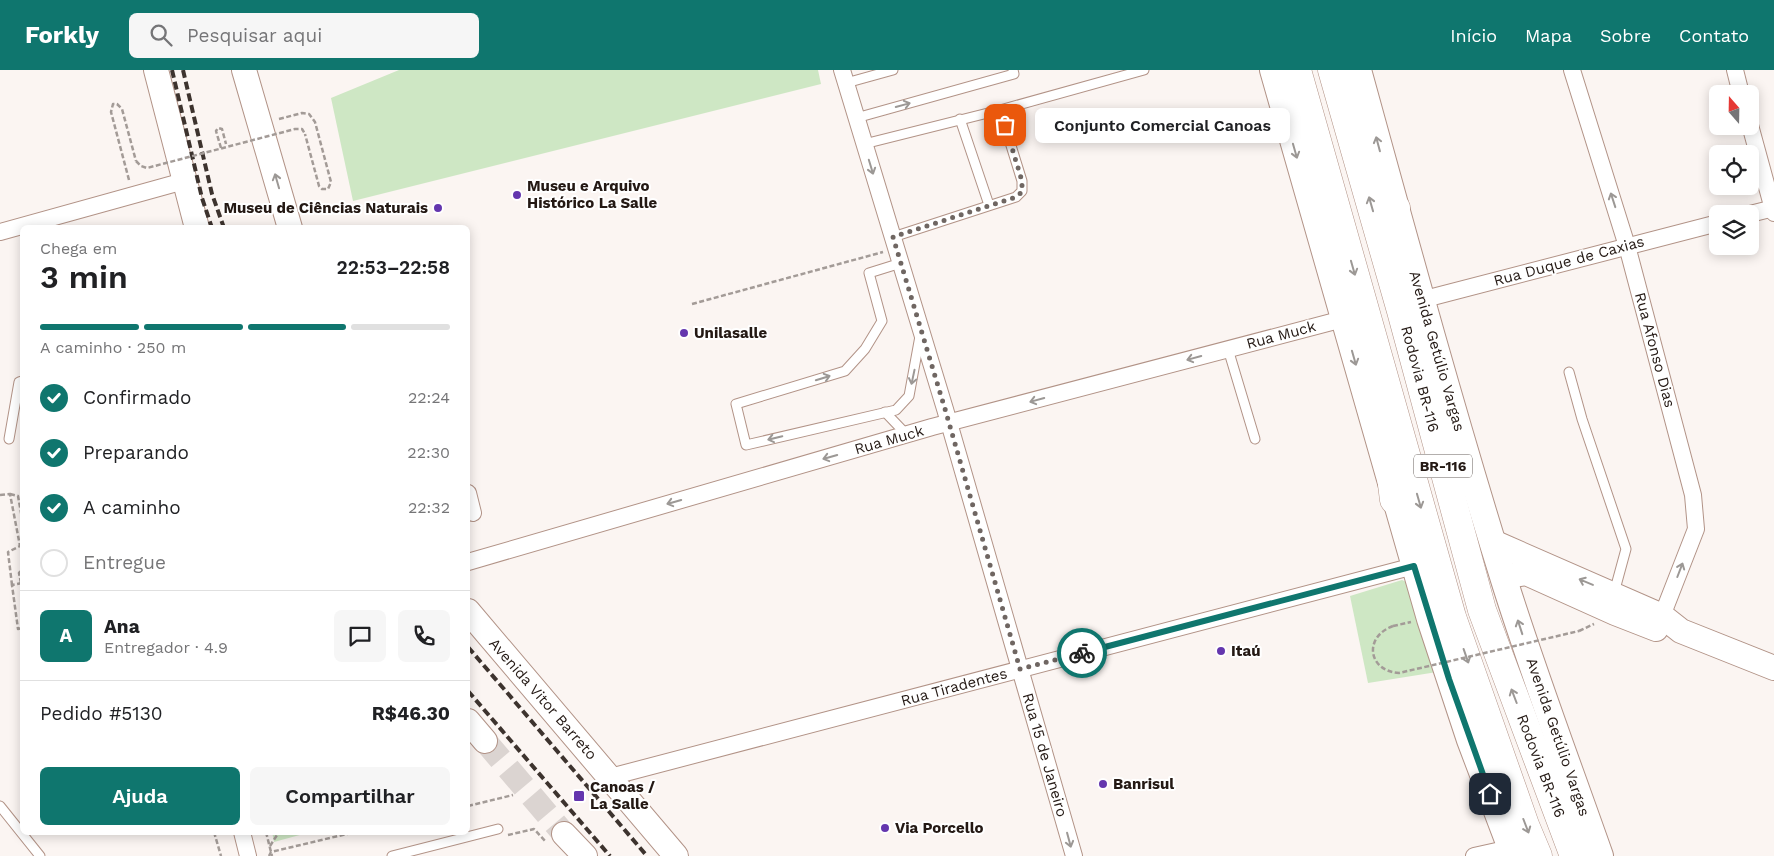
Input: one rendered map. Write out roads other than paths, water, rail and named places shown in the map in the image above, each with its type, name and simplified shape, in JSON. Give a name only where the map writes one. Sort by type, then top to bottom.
[{"type":"highway","name":"BR-116","points":[[1297,70],[1452,617],[1538,856]]},
{"type":"highway","name":"Rodovia BR-116","points":[[1332,70],[1402,311],[1482,610],[1574,856]]},
{"type":"highway","name":"BR-116","points":[[1396,208],[1390,227],[1392,242],[1489,586],[1488,600],[1482,610]]},
{"type":"highway","name":"BR-116","points":[[1376,353],[1394,500]]},
{"type":"main road","points":[[156,70],[196,225]]},
{"type":"main road","points":[[244,70],[289,225]]},
{"type":"main road","points":[[1273,70],[1414,566],[1449,679],[1512,852]]},
{"type":"main road","name":"Avenida Getúlio Vargas","points":[[1358,70],[1421,300],[1493,542],[1546,706],[1600,856]]},
{"type":"main road","points":[[1493,542],[1613,594],[1658,622]]},
{"type":"main road","points":[[1506,583],[1514,575],[1526,574],[1658,622],[1774,668]]},
{"type":"main road","name":"Avenida Vitor Barreto","points":[[470,613],[676,856]]},
{"type":"main road","points":[[470,723],[485,742]]},
{"type":"main road","points":[[564,834],[585,856]]},
{"type":"street","name":"Rua Afonso Dias","points":[[1572,70],[1627,246],[1693,496],[1696,529],[1658,622]]},
{"type":"street","points":[[1735,70],[1739,85]]},
{"type":"street","name":"Rua 15 de Janeiro","points":[[844,77],[949,423],[1074,856]]},
{"type":"street","points":[[1753,135],[1774,210],[1759,212]]},
{"type":"street","points":[[25,225],[184,181]]},
{"type":"street","name":"Rua Duque de Caxias","points":[[1421,300],[1709,225]]},
{"type":"street","points":[[0,232],[20,226]]},
{"type":"street","name":"Rua Muck","points":[[470,561],[949,423],[1343,319]]},
{"type":"street","points":[[470,501],[473,513]]},
{"type":"street","name":"Rua Tiradentes","points":[[610,777],[1414,566]]},
{"type":"street","points":[[243,835],[248,856]]},
{"type":"street","points":[[1474,856],[1512,852]]},
{"type":"lane","points":[[844,77],[893,70]]},
{"type":"lane","points":[[856,118],[1014,74],[1013,70]]},
{"type":"lane","points":[[864,144],[1000,110],[1144,70]]},
{"type":"lane","points":[[921,329],[910,396],[896,410],[746,445],[736,404],[845,371],[865,349],[882,321],[869,272],[897,250],[989,205],[1016,197],[1022,192],[1022,181],[1000,110]]},
{"type":"lane","points":[[960,119],[989,205]]},
{"type":"lane","points":[[1228,349],[1255,439]]},
{"type":"lane","points":[[1569,372],[1582,419],[1626,548],[1613,594]]},
{"type":"lane","points":[[9,439],[20,381]]},
{"type":"lane","points":[[885,412],[907,435]]},
{"type":"lane","points":[[0,806],[20,831]]},
{"type":"lane","points":[[392,856],[498,829]]},
{"type":"lane","points":[[23,835],[40,856]]},
{"type":"tunnel","points":[[485,741],[564,834]]},
{"type":"railway","points":[[172,70],[202,198],[211,225]]},
{"type":"railway","points":[[183,70],[212,194],[223,225]]},
{"type":"railway","points":[[470,649],[647,856]]},
{"type":"railway","points":[[470,693],[610,856]]},
{"type":"place","name":"Conjunto Comercial Canoas","points":[[1005,125]]},
{"type":"place","name":"Museu e Arquivo Histórico La Salle","points":[[517,195]]},
{"type":"place","name":"Museu de Ciências Naturais","points":[[438,208]]},
{"type":"place","name":"Unilasalle","points":[[684,333]]},
{"type":"place","name":"Itaú","points":[[1221,651]]},
{"type":"place","name":"Banrisul","points":[[1103,784]]},
{"type":"place","name":"Canoas / La Salle","points":[[579,796]]},
{"type":"place","name":"Via Porcello","points":[[885,828]]}]
